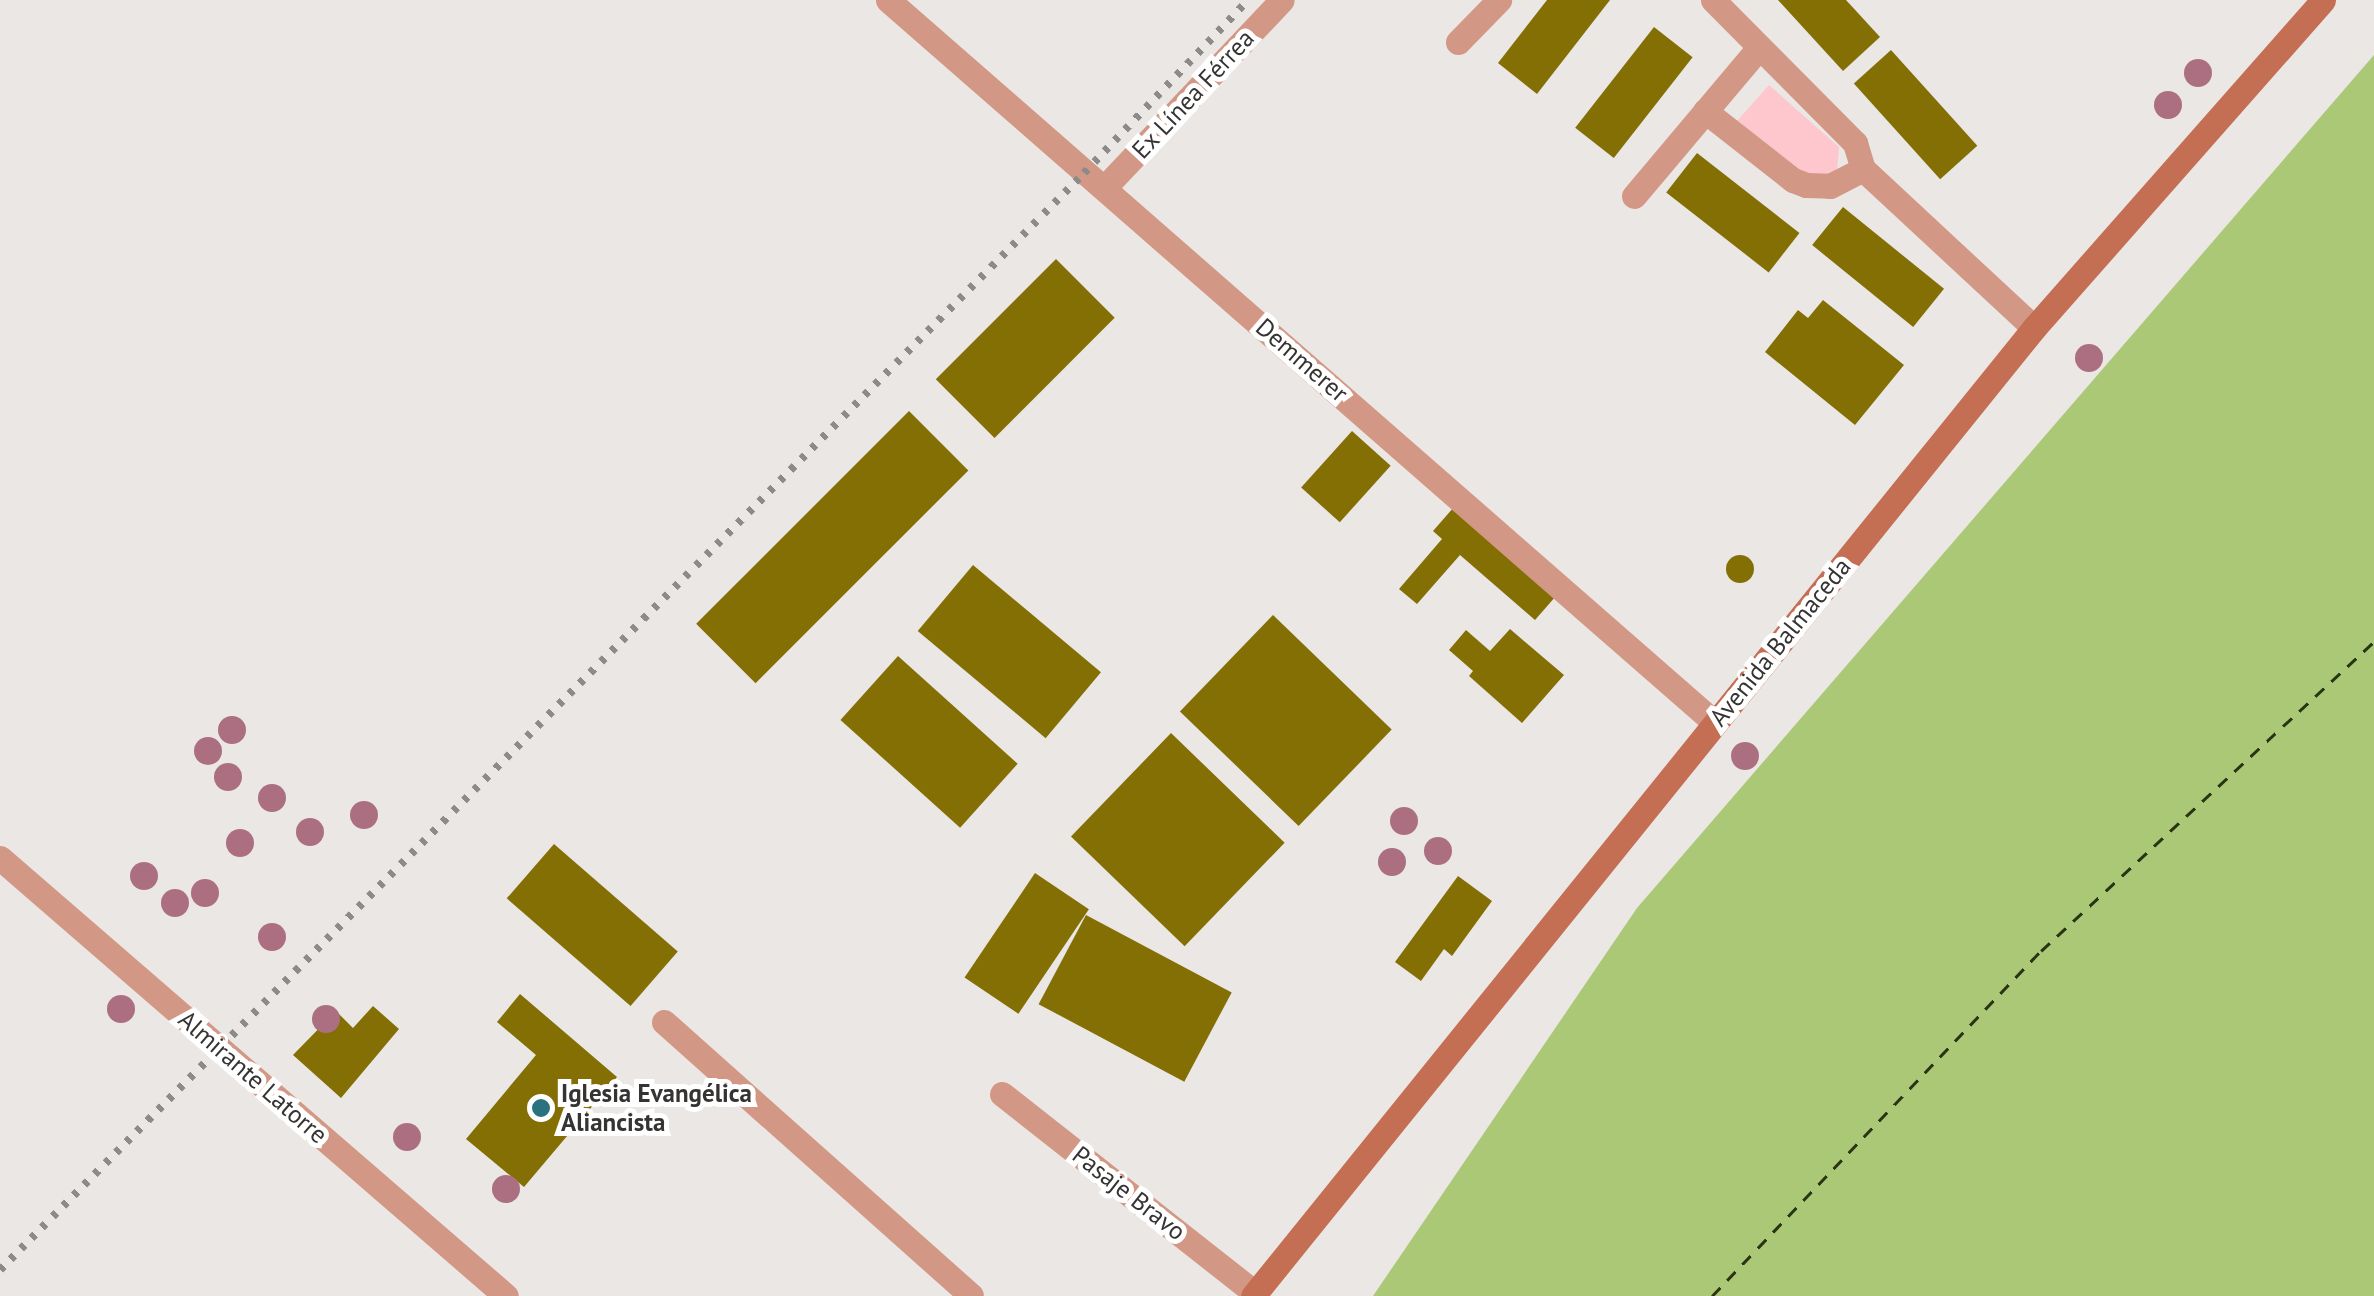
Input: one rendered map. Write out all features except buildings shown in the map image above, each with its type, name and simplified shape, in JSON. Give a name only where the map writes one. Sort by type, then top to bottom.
[{"type":"main road","name":"Avenida Balmaceda","points":[[1254,1294],[2034,328],[2323,0]]},
{"type":"street","name":"Demmerer","points":[[888,0],[1716,723]]},
{"type":"street","name":"Ex Línea Férrea","points":[[1104,187],[1282,0]]},
{"type":"street","points":[[1458,42],[1499,0]]},
{"type":"street","points":[[1713,0],[1855,143],[1863,169],[2034,328]]},
{"type":"street","points":[[1634,196],[1758,48]]},
{"type":"street","points":[[1705,111],[1806,185],[1830,186],[1863,169]]},
{"type":"street","name":"Almirante Latorre","points":[[0,858],[506,1296]]},
{"type":"street","points":[[664,1022],[971,1296]]},
{"type":"street","name":"Pasaje Bravo","points":[[1002,1094],[1254,1294]]},
{"type":"shaded area","points":[[2374,55],[2374,1296],[1373,1296],[1637,908]]},
{"type":"shaded area","points":[[1769,85],[1839,147],[1837,173],[1815,181],[1737,121]]},
{"type":"ferry route","points":[[1712,1296],[2041,951],[2374,642]]},
{"type":"railway","points":[[0,1270],[1084,173],[1248,0]]},
{"type":"place","name":"Iglesia Evangélica Aliancista","points":[[541,1108]]}]
